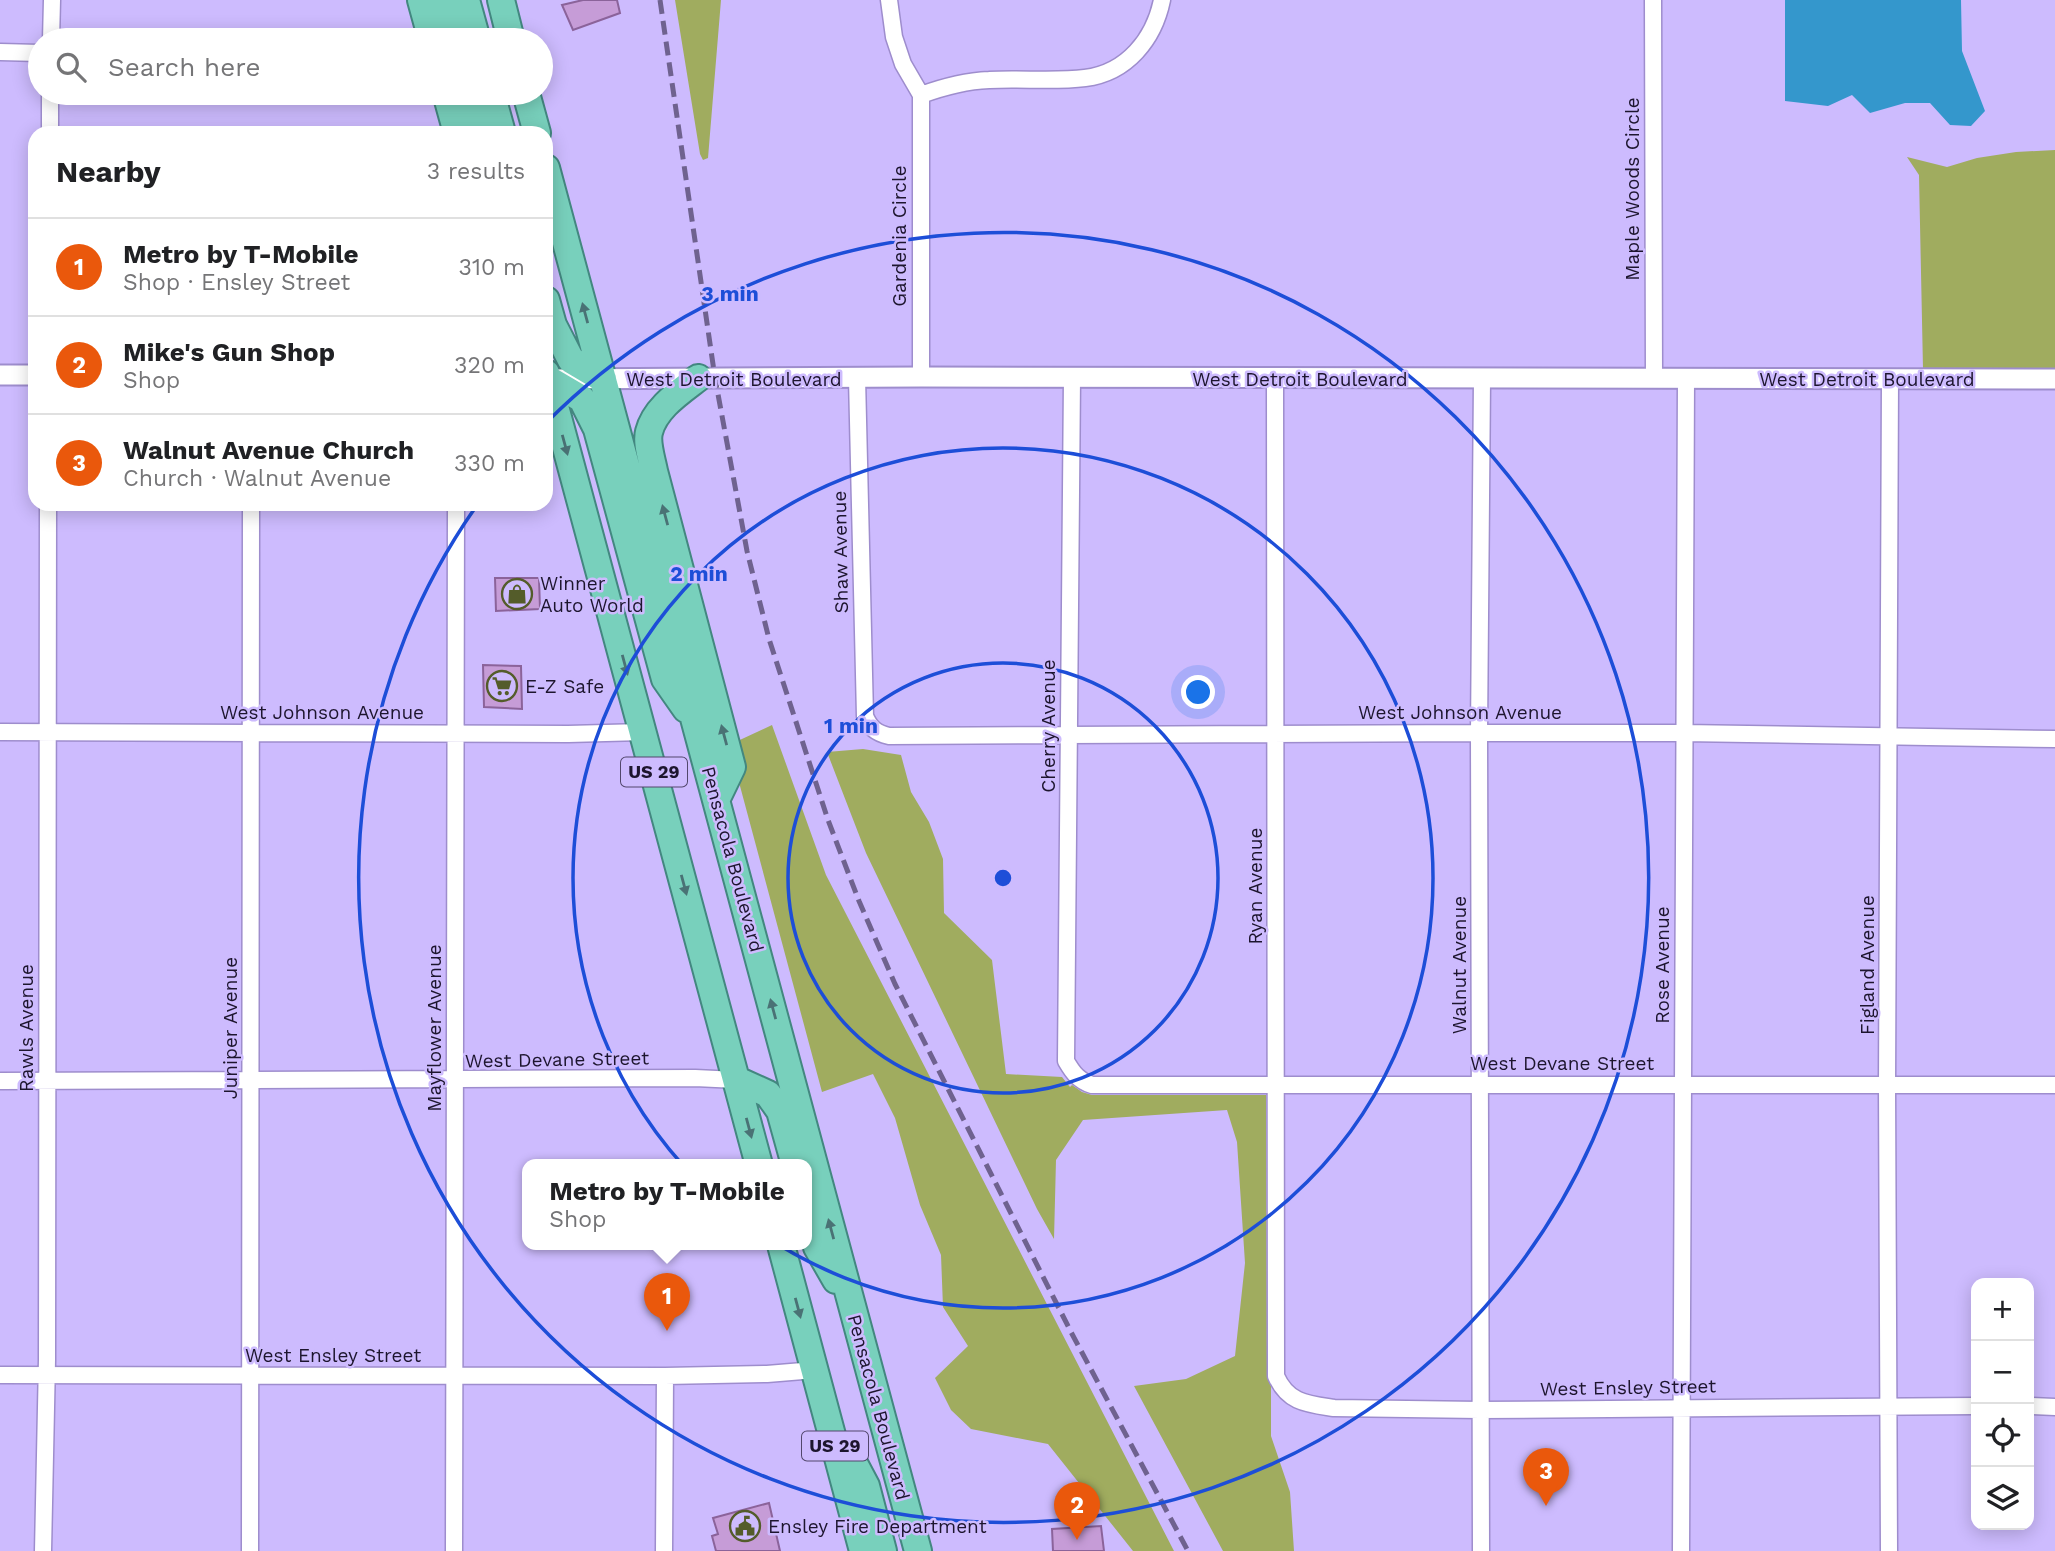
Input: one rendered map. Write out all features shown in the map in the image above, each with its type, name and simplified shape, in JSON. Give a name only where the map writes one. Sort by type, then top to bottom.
[{"type":"highway","points":[[421,0],[429,28]]},
{"type":"highway","points":[[446,0],[454,28]]},
{"type":"highway","points":[[466,0],[474,28]]},
{"type":"highway","points":[[500,0],[508,28]]},
{"type":"highway","points":[[449,105],[455,126]]},
{"type":"highway","points":[[474,105],[480,126]]},
{"type":"highway","points":[[494,105],[500,126]]},
{"type":"highway","points":[[529,105],[535,126]]},
{"type":"highway","name":"Pensacola Boulevard","points":[[553,194],[918,1551]]},
{"type":"highway","points":[[553,325],[571,360],[603,379]]},
{"type":"highway","points":[[698,378],[678,393],[660,412],[648,433],[654,471],[732,767],[717,798]]},
{"type":"highway","points":[[553,381],[582,399],[597,429],[665,679],[697,724]]},
{"type":"highway","name":"US 29","points":[[553,399],[758,1159]]},
{"type":"highway","points":[[737,1080],[768,1094],[780,1111],[793,1159]]},
{"type":"highway","points":[[812,1228],[817,1247],[853,1308]]},
{"type":"highway","name":"US 29","points":[[782,1250],[863,1551]]},
{"type":"highway","points":[[825,1407],[866,1486],[883,1551]]},
{"type":"street","points":[[51,28],[52,0]]},
{"type":"street","points":[[889,0],[894,37],[900,55],[921,94],[975,81],[1086,78],[1106,73],[1125,63],[1144,43],[1159,17],[1162,0]]},
{"type":"street","name":"Maple Woods Circle","points":[[1653,0],[1654,379]]},
{"type":"street","points":[[0,52],[28,53]]},
{"type":"street","name":"Gardenia Circle","points":[[921,94],[921,377]]},
{"type":"street","points":[[50,105],[50,126]]},
{"type":"street","points":[[0,375],[28,375]]},
{"type":"street","name":"West Detroit Boulevard","points":[[553,377],[2055,379]]},
{"type":"street","name":"Shaw Avenue","points":[[856,378],[865,716],[869,725]]},
{"type":"street","name":"Cherry Avenue","points":[[1072,378],[1066,1061],[1073,1073]]},
{"type":"street","name":"Ryan Avenue","points":[[1275,379],[1276,1376],[1284,1391]]},
{"type":"street","name":"Walnut Avenue","points":[[1481,1551],[1479,733],[1482,379]]},
{"type":"street","name":"Rose Avenue","points":[[1682,1551],[1686,379]]},
{"type":"street","name":"Figland Avenue","points":[[1889,379],[1889,1551]]},
{"type":"street","name":"Rawls Avenue","points":[[43,1551],[46,1375],[48,511]]},
{"type":"street","name":"Juniper Avenue","points":[[250,1551],[251,511]]},
{"type":"street","name":"Mayflower Avenue","points":[[454,1551],[456,511]]},
{"type":"street","name":"West Johnson Avenue","points":[[869,725],[878,733],[889,737],[1684,733],[2055,739]]},
{"type":"street","name":"West Johnson Avenue","points":[[0,732],[643,732]]},
{"type":"street","name":"West Devane Street","points":[[1073,1073],[1092,1085],[2055,1086]]},
{"type":"street","name":"West Devane Street","points":[[0,1081],[737,1080]]},
{"type":"street","name":"West Ensley Street","points":[[0,1375],[665,1376],[815,1370]]},
{"type":"street","points":[[664,1551],[665,1376]]},
{"type":"street","name":"West Ensley Street","points":[[1284,1391],[1293,1398],[1313,1405],[1334,1408],[1480,1410],[1971,1406]]},
{"type":"street","points":[[2034,1406],[2055,1406]]},
{"type":"green space","points":[[675,0],[721,0],[708,158],[703,160],[700,154]]},
{"type":"green space","points":[[2055,150],[2055,368],[1923,369],[1919,175],[1907,157],[1947,167],[1977,158]]},
{"type":"green space","points":[[772,725],[826,875],[1174,1551],[1133,1551],[1048,1444],[971,1429],[951,1410],[935,1378],[968,1346],[943,1307],[941,1255],[920,1205],[895,1118],[873,1074],[822,1092],[729,745]]},
{"type":"green space","points":[[863,749],[901,755],[911,792],[929,822],[943,859],[944,913],[992,960],[1006,1074],[1062,1077],[1070,1087],[1072,1085],[1092,1095],[1266,1095],[1267,1376],[1271,1386],[1271,1436],[1290,1492],[1294,1551],[1223,1551],[1134,1386],[1186,1379],[1235,1356],[1245,1263],[1237,1142],[1227,1110],[1083,1120],[1056,1160],[1054,1239],[1037,1209],[866,853],[827,752]]},
{"type":"water","points":[[1785,0],[1961,0],[1962,51],[1985,111],[1971,126],[1950,125],[1930,103],[1905,103],[1870,113],[1852,95],[1828,106],[1785,101]]},
{"type":"building","points":[[583,0],[617,0],[620,13],[573,30],[562,5]]},
{"type":"building","name":"Winner Auto World","points":[[495,578],[539,578],[540,609],[496,611]]},
{"type":"building","name":"E-Z Safe","points":[[483,665],[521,666],[522,709],[484,707]]},
{"type":"building","name":"Ensley Fire Department","points":[[769,1503],[780,1551],[716,1551],[712,1536],[718,1534],[713,1518]]},
{"type":"building","points":[[1101,1526],[1104,1551],[1053,1551],[1052,1529]]},
{"type":"railway","points":[[660,0],[715,378],[747,551],[769,639],[828,820],[895,984],[1071,1332],[1188,1551]]},
{"type":"place","name":"Winner Auto World","points":[[517,594]]},
{"type":"place","name":"E-Z Safe","points":[[502,686]]},
{"type":"place","name":"Metro by T-Mobile","points":[[667,1331]]},
{"type":"place","name":"Walnut Avenue Church","points":[[1546,1506]]},
{"type":"place","name":"Ensley Fire Department","points":[[745,1526]]},
{"type":"place","name":"Mike's Gun Shop","points":[[1077,1540]]}]
